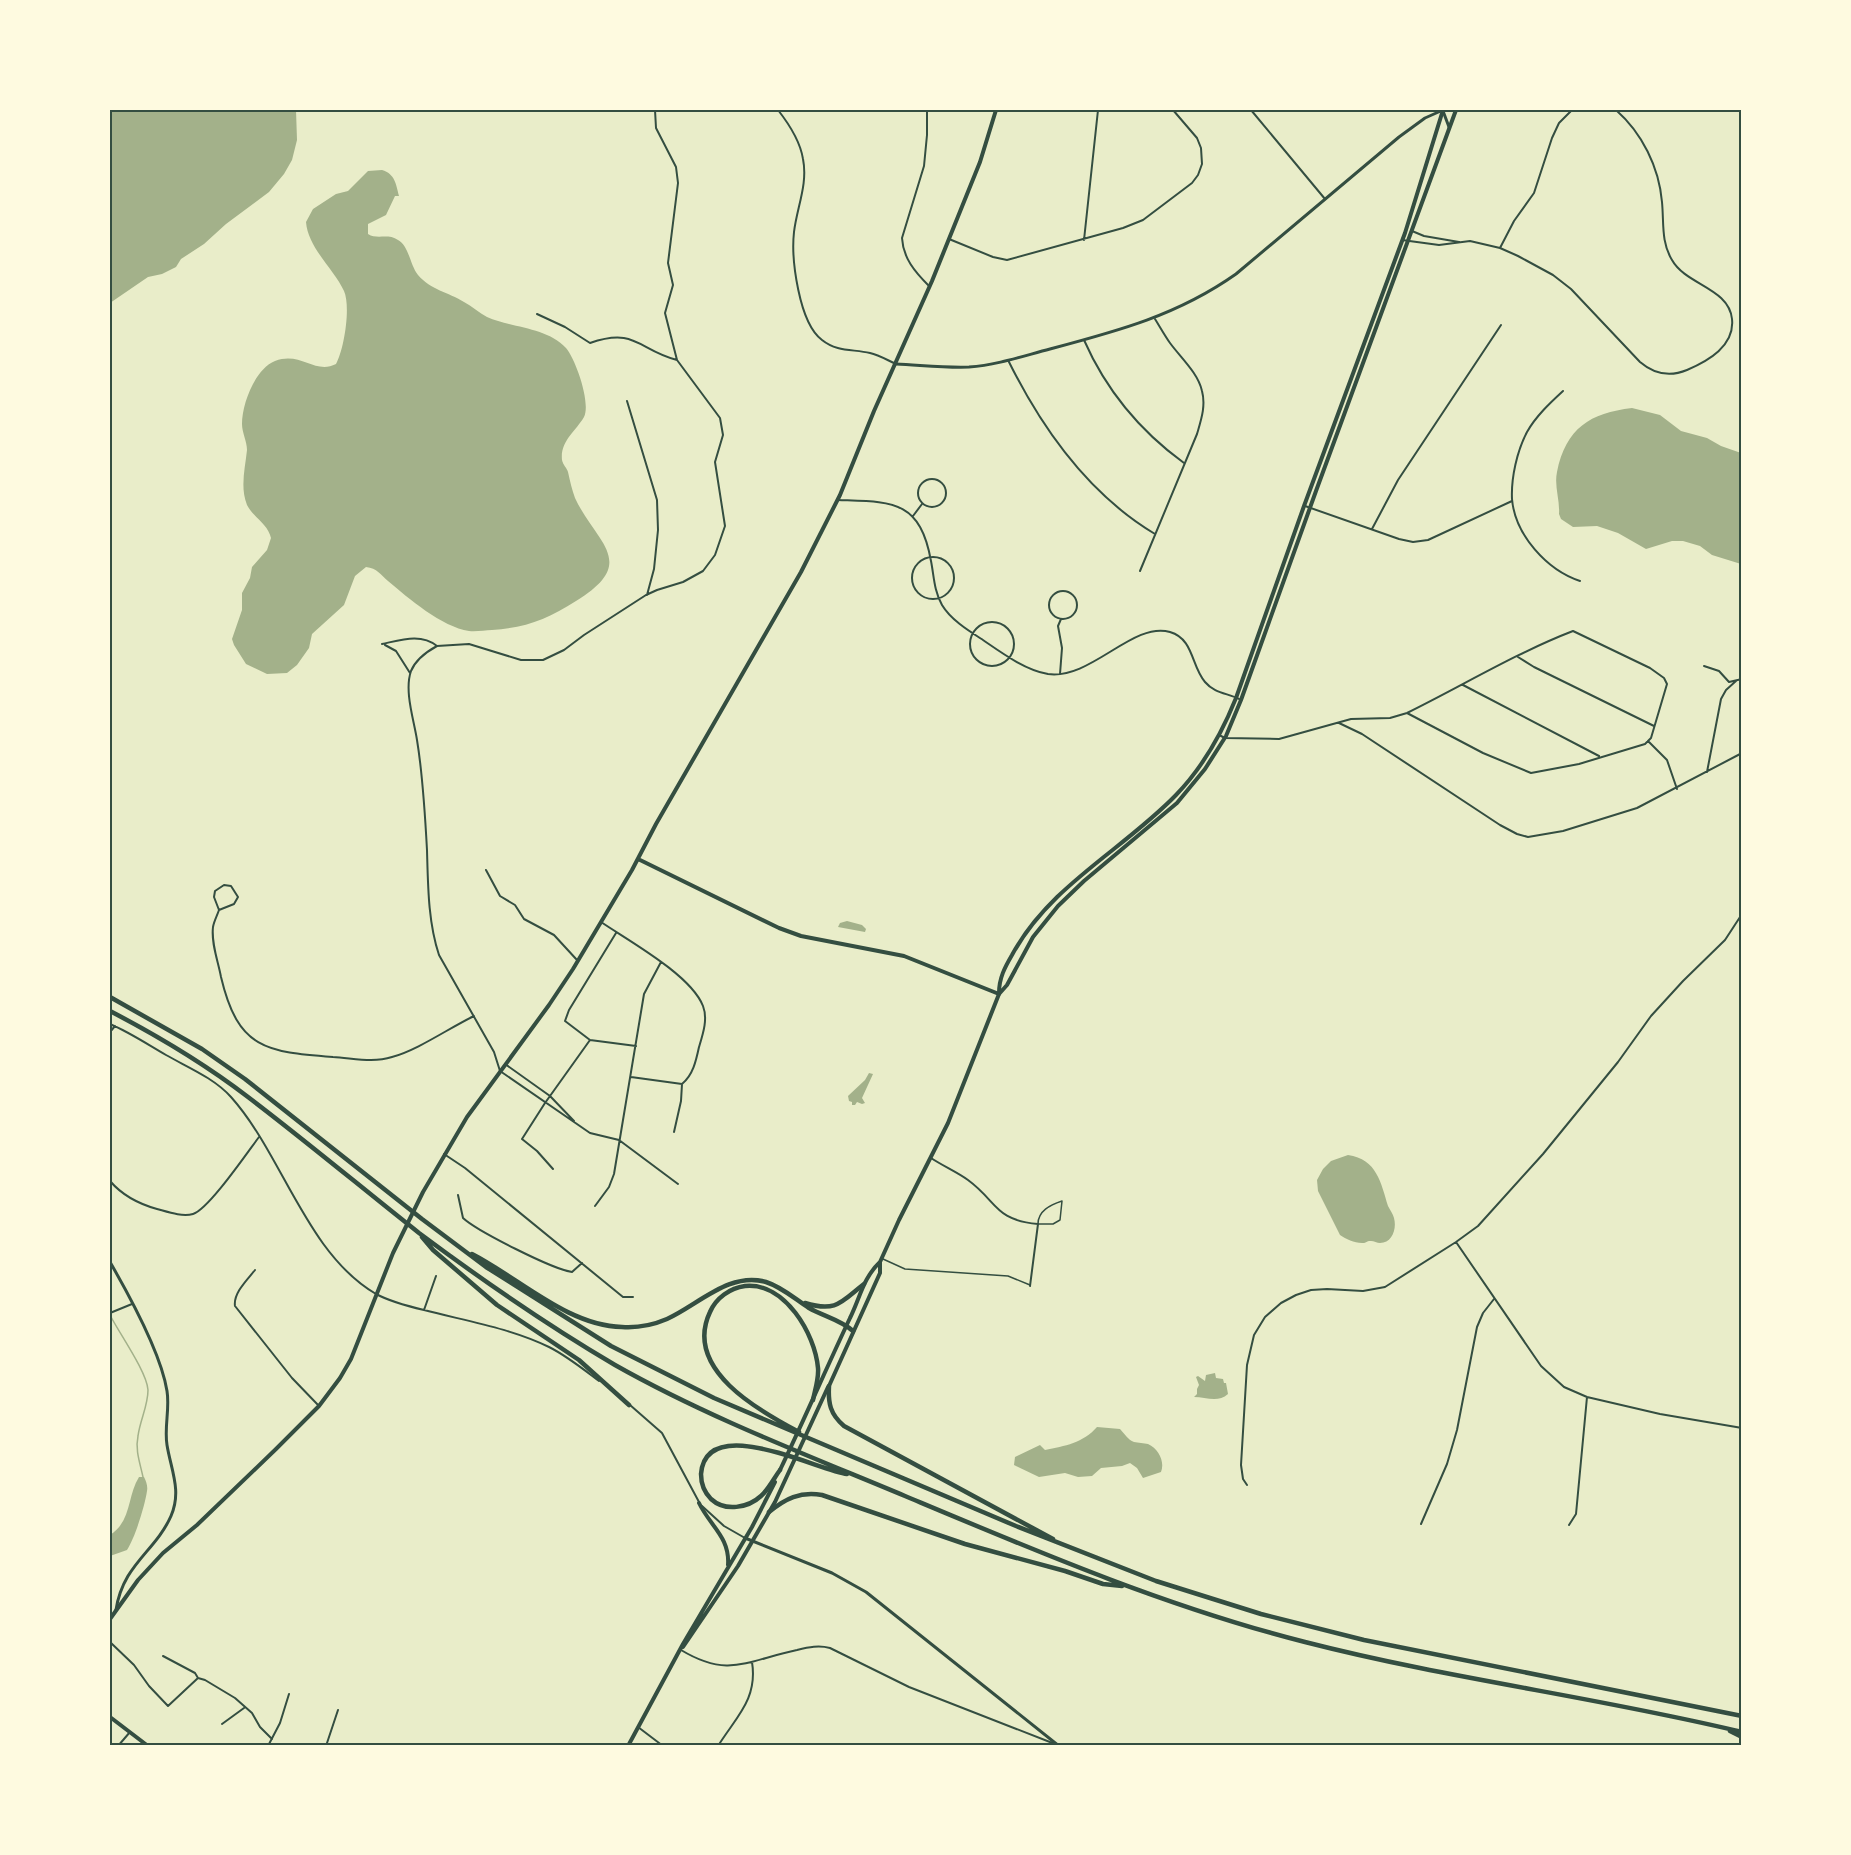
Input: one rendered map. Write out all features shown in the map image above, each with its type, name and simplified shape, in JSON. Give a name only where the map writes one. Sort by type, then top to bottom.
[{"type":"highway","points":[[110,997],[169,1029],[245,1079],[457,1246],[517,1288],[611,1346],[714,1398],[1074,1550],[1156,1581],[1210,1598],[1331,1632],[1436,1656],[1742,1716]]},
{"type":"highway","points":[[110,1011],[168,1043],[246,1095],[417,1231],[513,1301],[615,1364],[667,1392],[775,1442],[832,1472],[855,1475],[1129,1587],[1251,1628],[1338,1650],[1742,1732]]},
{"type":"highway","points":[[417,1231],[433,1250],[497,1305],[579,1360],[629,1405]]},
{"type":"highway","points":[[457,1246],[554,1304],[585,1319],[610,1326],[633,1327],[655,1323],[739,1281],[766,1282],[846,1325],[853,1332]]},
{"type":"highway","points":[[801,1302],[818,1306],[834,1305],[846,1300],[864,1284]]},
{"type":"highway","points":[[783,1426],[743,1399],[723,1378],[711,1358],[705,1340],[706,1321],[721,1296],[738,1287],[758,1286],[774,1293],[791,1309],[808,1333],[816,1356],[818,1371],[813,1400]]},
{"type":"highway","points":[[829,1386],[830,1409],[844,1426],[1074,1550]]},
{"type":"highway","points":[[780,1470],[763,1494],[754,1501],[740,1506],[721,1505],[710,1498],[701,1478],[704,1464],[715,1450],[726,1446],[738,1445],[814,1461]]},
{"type":"highway","points":[[769,1512],[782,1502],[796,1496],[822,1495],[965,1544],[1065,1571],[1103,1584],[1129,1587]]},
{"type":"highway","points":[[1722,1727],[1742,1737]]},
{"type":"main road","points":[[110,1619],[138,1580],[163,1552],[197,1525],[319,1406],[331,1392],[351,1359],[403,1232],[444,1154],[578,961],[801,572],[838,500],[930,287],[980,162],[996,110]]},
{"type":"main road","points":[[999,994],[999,981],[1003,973],[1018,944],[1038,917],[1071,884],[1177,794],[1197,770],[1219,735],[1236,698],[1407,227],[1443,110]]},
{"type":"main road","points":[[681,1650],[725,1586],[769,1512],[880,1273],[881,1261],[948,1123],[999,994],[1007,985],[1033,938],[1058,906],[1080,884],[1177,803],[1205,769],[1225,738],[1241,700],[1309,508],[1456,110]]},
{"type":"main road","points":[[638,859],[779,928],[801,936],[904,956],[999,994]]},
{"type":"main road","points":[[628,1746],[745,1538],[813,1400],[864,1284],[872,1270],[881,1261]]},
{"type":"main road","points":[[699,1503],[726,1544],[729,1552],[728,1567]]},
{"type":"main road","points":[[110,1717],[148,1746]]},
{"type":"street","points":[[655,110],[656,128],[676,167],[678,183],[668,263],[673,285],[665,313],[677,360],[720,418],[723,435],[715,462],[724,512],[724,531],[715,555],[703,571],[683,582],[648,595],[584,634],[564,650],[543,660],[521,660],[469,644],[437,646],[420,657],[411,674],[410,690],[422,769],[427,885],[435,942],[445,968],[465,998],[494,1052],[500,1071],[544,1103],[598,1137],[619,1140],[678,1184]]},
{"type":"street","points":[[778,110],[796,138],[803,159],[803,189],[793,244],[795,268],[806,320],[816,335],[835,348],[871,353],[896,364],[968,367],[1008,360],[1155,319],[1199,298],[1224,282],[1425,118],[1443,110],[1449,127]]},
{"type":"street","points":[[927,110],[924,166],[902,238],[906,257],[930,287]]},
{"type":"street","points":[[1084,240],[1098,110]]},
{"type":"street","points":[[949,238],[993,257],[1007,260],[1084,240],[1143,220],[1191,183],[1198,175],[1203,159],[1200,143],[1173,110]]},
{"type":"street","points":[[1251,110],[1325,199]]},
{"type":"street","points":[[1500,248],[1514,221],[1537,187],[1555,130],[1572,110]]},
{"type":"street","points":[[1402,240],[1439,245],[1470,241],[1500,248],[1518,256],[1566,284],[1640,362],[1653,371],[1667,374],[1682,372],[1710,357],[1724,346],[1732,329],[1730,311],[1722,299],[1685,275],[1671,260],[1664,241],[1661,192],[1654,167],[1635,130],[1616,110]]},
{"type":"street","points":[[1407,227],[1424,236],[1462,242]]},
{"type":"street","points":[[537,314],[565,327],[590,343],[608,337],[626,337],[646,345],[663,356],[677,360]]},
{"type":"street","points":[[1140,571],[1203,414],[1202,391],[1194,373],[1155,319]]},
{"type":"street","points":[[1372,529],[1398,480],[1501,326]]},
{"type":"street","points":[[1084,340],[1093,362],[1128,413],[1184,463]]},
{"type":"street","points":[[1008,360],[1036,414],[1075,465],[1138,524],[1155,534]]},
{"type":"street","points":[[1563,390],[1537,417],[1523,440],[1516,465],[1512,501],[1520,525],[1538,552],[1558,571],[1580,581]]},
{"type":"street","points":[[627,401],[657,500],[658,530],[654,569],[648,595]]},
{"type":"street","points":[[932,479],[942,483],[946,491],[943,502],[933,508],[922,504],[917,492],[922,482],[932,479]]},
{"type":"street","points":[[838,500],[890,503],[912,517],[925,536],[939,597],[949,614],[1010,657],[1038,671],[1060,674],[1082,668],[1149,632],[1168,631],[1185,641],[1199,674],[1210,687],[1222,694],[1241,700]]},
{"type":"street","points":[[1304,506],[1404,540],[1421,542],[1512,501]]},
{"type":"street","points":[[912,517],[922,504]]},
{"type":"street","points":[[930,557],[944,560],[952,571],[953,580],[950,589],[939,597],[930,598],[921,595],[913,584],[912,575],[921,560],[930,557]]},
{"type":"street","points":[[1065,591],[1075,598],[1077,607],[1070,617],[1061,619],[1052,613],[1049,603],[1055,594],[1065,591]]},
{"type":"street","points":[[1060,674],[1062,648],[1058,626],[1061,619]]},
{"type":"street","points":[[990,622],[1006,627],[1014,641],[1010,657],[996,665],[981,662],[971,649],[973,633],[980,626],[990,622]]},
{"type":"street","points":[[1219,735],[1225,738],[1279,739],[1351,719],[1390,718],[1407,713],[1573,631],[1650,668],[1667,684],[1654,726],[1648,741],[1644,744],[1537,773],[1531,773],[1483,753],[1407,713]]},
{"type":"street","points":[[411,674],[396,651],[382,644],[414,638],[432,642],[437,646]]},
{"type":"street","points":[[1518,657],[1654,726]]},
{"type":"street","points":[[1704,666],[1719,671],[1729,682],[1742,679]]},
{"type":"street","points":[[1707,772],[1721,699],[1726,690],[1736,681]]},
{"type":"street","points":[[1464,685],[1600,757]]},
{"type":"street","points":[[1338,723],[1368,738],[1506,830],[1526,837],[1549,834],[1645,805],[1742,753]]},
{"type":"street","points":[[1648,741],[1667,760],[1677,789]]},
{"type":"street","points":[[486,870],[500,896],[515,905],[524,919],[558,938],[578,961]]},
{"type":"street","points":[[219,910],[237,901],[237,892],[231,886],[224,885],[215,891],[214,897],[219,910],[213,936],[230,1008],[248,1035],[269,1048],[304,1055],[378,1060],[404,1053],[474,1016]]},
{"type":"street","points":[[1247,1485],[1243,1479],[1241,1465],[1247,1365],[1254,1335],[1265,1317],[1281,1303],[1311,1290],[1363,1291],[1385,1287],[1456,1242],[1488,1216],[1543,1154],[1618,1062],[1651,1016],[1725,940],[1742,914]]},
{"type":"street","points":[[601,922],[680,976],[693,988],[704,1008],[705,1025],[696,1063],[688,1079],[682,1084],[681,1101],[674,1132]]},
{"type":"street","points":[[616,932],[565,1018],[567,1023],[590,1040],[636,1046]]},
{"type":"street","points":[[595,1206],[609,1187],[631,1077],[644,994],[661,962]]},
{"type":"street","points":[[110,1024],[194,1070],[231,1097],[259,1137],[336,1260],[355,1278],[377,1294],[400,1304],[507,1331],[543,1344],[578,1365],[662,1433],[699,1503],[724,1526],[745,1538],[825,1570],[860,1587],[1059,1746]]},
{"type":"street","points":[[110,1032],[115,1026]]},
{"type":"street","points":[[553,1169],[537,1151],[522,1139],[544,1103],[590,1040]]},
{"type":"street","points":[[505,1064],[550,1096],[571,1115],[576,1123]]},
{"type":"street","points":[[631,1077],[682,1084]]},
{"type":"street","points":[[110,1181],[125,1194],[142,1204],[177,1214],[192,1215],[207,1204],[259,1137]]},
{"type":"street","points":[[444,1154],[465,1168],[623,1297],[633,1297]]},
{"type":"street","points":[[931,1158],[968,1180],[1000,1212],[1010,1218],[1038,1224],[1030,1286]]},
{"type":"street","points":[[458,1196],[461,1214],[468,1222],[553,1267],[571,1272],[583,1263]]},
{"type":"street","points":[[1456,1242],[1549,1374],[1564,1387],[1587,1397],[1660,1414],[1742,1428]]},
{"type":"street","points":[[110,1262],[152,1347],[165,1382],[168,1400],[166,1438],[177,1495],[169,1519],[129,1573],[118,1595],[116,1610]]},
{"type":"street","points":[[255,1270],[239,1291],[234,1301],[235,1306],[292,1378],[319,1406]]},
{"type":"street","points":[[424,1310],[436,1276]]},
{"type":"street","points":[[1421,1524],[1445,1468],[1457,1430],[1477,1327],[1483,1313],[1494,1299]]},
{"type":"street","points":[[111,1312],[132,1304]]},
{"type":"street","points":[[1569,1525],[1576,1515],[1587,1397]]},
{"type":"street","points":[[110,1642],[134,1665],[149,1686],[168,1706],[198,1678]]},
{"type":"street","points":[[681,1650],[715,1666],[734,1666],[803,1648],[820,1646],[830,1648],[909,1687],[1059,1746]]},
{"type":"street","points":[[163,1656],[235,1698],[252,1713],[260,1727],[272,1739]]},
{"type":"street","points":[[718,1746],[750,1697],[753,1683],[752,1662]]},
{"type":"street","points":[[268,1746],[280,1723],[288,1694]]},
{"type":"street","points":[[222,1724],[244,1708]]},
{"type":"street","points":[[326,1746],[339,1710]]},
{"type":"street","points":[[638,1727],[663,1746]]},
{"type":"street","points":[[118,1746],[130,1732]]},
{"type":"street","points":[[1044,1746],[1046,1740]]},
{"type":"lane","points":[[1062,1201],[1060,1220],[1053,1224],[1038,1224],[1041,1213],[1062,1201]]},
{"type":"lane","points":[[881,1261],[905,1269],[1008,1276],[1030,1286]]},
{"type":"shaded area","points":[[110,110],[296,110],[297,140],[292,160],[269,192],[226,224],[204,244],[181,259],[176,267],[162,274],[148,277],[110,303]]},
{"type":"shaded area","points":[[382,170],[392,177],[399,196],[395,196],[386,215],[368,224],[368,234],[394,238],[402,243],[418,275],[434,287],[487,317],[549,336],[558,341],[570,354],[584,392],[586,411],[563,447],[562,460],[575,498],[601,540],[609,563],[606,575],[595,587],[556,613],[536,622],[515,627],[475,631],[459,628],[437,618],[376,570],[366,567],[355,576],[344,605],[312,634],[309,648],[297,665],[287,673],[267,674],[246,664],[232,639],[242,610],[242,593],[250,578],[252,567],[267,550],[271,538],[267,529],[247,505],[245,498],[244,478],[247,450],[242,424],[244,407],[261,371],[275,361],[293,359],[321,367],[336,364],[346,328],[346,298],[340,283],[311,241],[306,222],[313,209],[336,194],[348,191],[368,171]]},
{"type":"shaded area","points":[[1632,408],[1660,415],[1681,431],[1707,438],[1741,453],[1741,564],[1712,555],[1700,546],[1683,541],[1672,541],[1646,549],[1618,533],[1597,526],[1573,527],[1561,519],[1556,477],[1567,444],[1582,425],[1592,419],[1617,410]]},
{"type":"shaded area","points":[[847,921],[862,925],[866,929],[865,932],[838,927],[840,923]]},
{"type":"shaded area","points":[[869,1073],[873,1074],[862,1098],[865,1103],[857,1102],[852,1105],[848,1096]]},
{"type":"shaded area","points":[[1348,1155],[1366,1161],[1380,1181],[1395,1222],[1393,1235],[1388,1241],[1359,1243],[1340,1235],[1318,1191],[1317,1180],[1323,1169],[1331,1161]]},
{"type":"shaded area","points":[[1215,1373],[1216,1378],[1223,1379],[1226,1383],[1228,1394],[1216,1399],[1194,1397],[1199,1385],[1196,1377],[1205,1381],[1206,1375]]},
{"type":"shaded area","points":[[1097,1427],[1120,1429],[1132,1441],[1152,1446],[1162,1460],[1161,1472],[1143,1478],[1137,1468],[1130,1463],[1101,1468],[1092,1476],[1078,1477],[1065,1473],[1039,1477],[1014,1465],[1015,1457],[1040,1445],[1045,1450],[1067,1445],[1086,1437]]},
{"type":"shaded area","points":[[139,1477],[144,1477],[147,1489],[136,1530],[127,1550],[110,1556],[110,1535],[126,1516]]},
{"type":"waterway","points":[[110,1315],[138,1363],[148,1390],[137,1441],[143,1477]]}]
